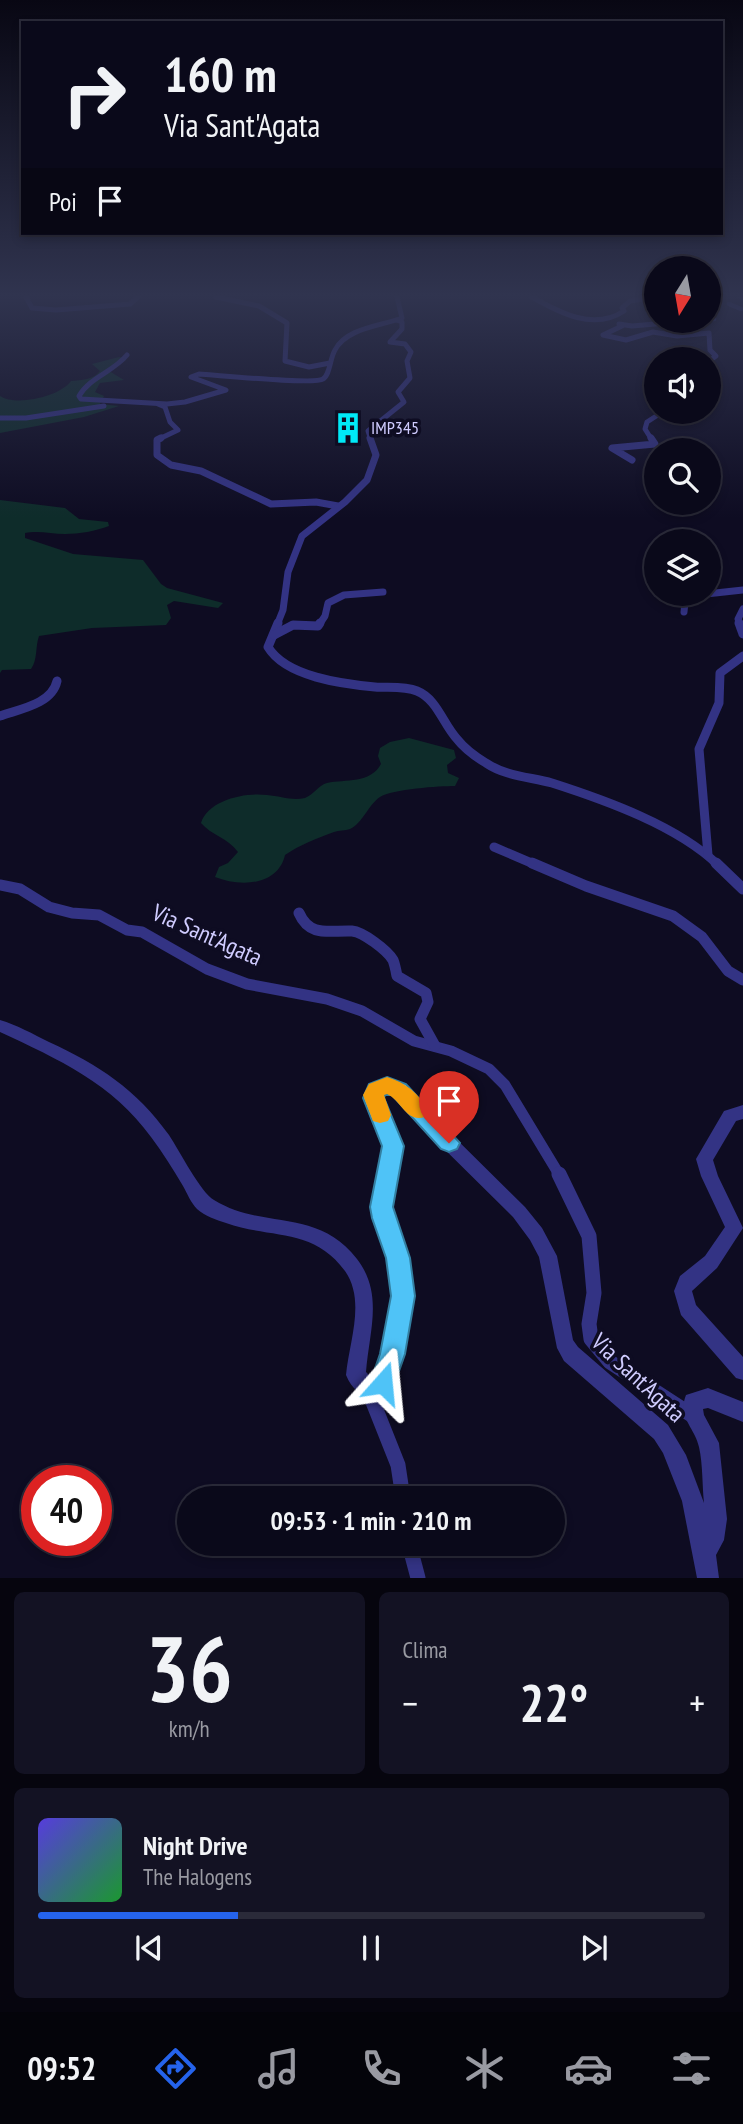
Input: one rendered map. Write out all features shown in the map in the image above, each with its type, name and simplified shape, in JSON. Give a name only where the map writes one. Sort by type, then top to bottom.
[{"type":"street","points":[[111,371],[81,390],[81,399],[157,404],[185,402],[226,390],[192,379],[194,375],[262,376],[308,383],[325,379],[328,371]]},
{"type":"street","points":[[409,371],[410,378],[398,392],[404,402],[368,431],[376,455],[367,480],[302,536],[288,572],[283,610],[268,647],[298,672],[321,681],[414,689],[427,695],[457,740],[487,764],[514,775],[551,783],[650,820],[708,855],[743,889]]},
{"type":"street","points":[[0,418],[26,418],[143,402]]},
{"type":"street","points":[[157,404],[165,407],[170,422],[178,430],[157,440],[157,455],[171,465],[201,471],[271,504],[316,502],[338,506]]},
{"type":"street","points":[[632,460],[612,448],[655,444],[645,429],[646,424]]},
{"type":"street","points":[[684,612],[685,602],[697,595],[743,590]]},
{"type":"street","points":[[274,635],[293,625],[318,626],[325,616],[328,604],[337,597],[383,592]]},
{"type":"street","points":[[742,628],[738,619],[743,609]]},
{"type":"street","points":[[708,855],[699,750],[719,704],[720,673],[743,656]]},
{"type":"street","points":[[0,716],[44,701],[55,691],[57,681]]},
{"type":"street","points":[[494,847],[586,886],[673,916],[696,931],[711,945],[728,971],[743,980]]},
{"type":"street","name":"Via Sant'Agata","points":[[0,885],[20,889],[49,907],[72,913],[99,915],[127,930],[142,932],[207,969],[247,984],[327,999],[362,1011],[414,1041],[435,1046],[489,1069],[505,1085],[534,1129],[589,1236],[594,1293],[589,1324],[591,1339],[610,1362],[694,1417],[709,1443],[716,1519],[713,1540],[705,1552]]},
{"type":"street","points":[[299,913],[305,925],[313,929],[335,934],[356,931],[388,953],[394,962],[397,976],[426,993],[428,1002],[420,1019],[435,1046]]},
{"type":"street","points":[[0,1026],[46,1047],[123,1094],[139,1108],[203,1203],[211,1209],[230,1219],[315,1234],[337,1246],[359,1278],[363,1289],[364,1308],[356,1375],[367,1387],[398,1465],[401,1486]]},
{"type":"street","name":"Via Sant'Agata","points":[[367,1387],[378,1386],[386,1378],[403,1296],[398,1258],[383,1218],[382,1207],[393,1146],[373,1095],[376,1089],[387,1085],[399,1089],[434,1128],[519,1212],[536,1234],[548,1256],[564,1342],[572,1354],[661,1432],[673,1447],[681,1465],[705,1552]]},
{"type":"street","points":[[743,1112],[730,1116],[704,1159],[707,1172],[728,1207],[734,1228],[711,1262],[687,1282],[683,1290],[688,1309],[743,1371]]},
{"type":"street","points":[[694,1417],[693,1402],[708,1398],[743,1412]]},
{"type":"street","points":[[705,1552],[708,1578]]},
{"type":"street","points":[[412,1556],[418,1578]]},
{"type":"green space","points":[[100,371],[110,371],[124,380],[100,383],[95,392],[104,396],[100,404],[119,406],[84,417],[0,433],[0,396],[16,400],[38,398],[58,391],[71,381],[87,379]]},
{"type":"green space","points":[[0,500],[65,508],[79,519],[108,522],[109,526],[87,532],[30,532],[25,533],[25,538],[73,554],[143,560],[167,588],[223,603],[218,608],[174,601],[167,605],[171,618],[166,625],[92,628],[39,636],[31,669],[2,670],[0,673]]},
{"type":"green space","points":[[409,738],[454,750],[456,758],[447,765],[448,773],[459,778],[455,786],[428,787],[386,794],[372,805],[355,826],[336,831],[290,851],[275,873],[266,878],[246,883],[215,877],[219,867],[228,863],[238,852],[201,823],[211,808],[238,796],[258,794],[305,798],[327,783],[364,778],[371,775],[381,764],[378,756],[380,748],[390,742]]},
{"type":"slow traffic","points":[[380,1115],[373,1095],[376,1089],[387,1085],[399,1089],[418,1111]]},
{"type":"place","name":"IMP345","points":[[348,428]]},
{"type":"route","points":[[383,1383],[400,1322],[403,1296],[398,1258],[383,1218],[382,1207],[393,1146],[373,1095],[376,1089],[387,1085],[399,1089],[449,1143]]}]
